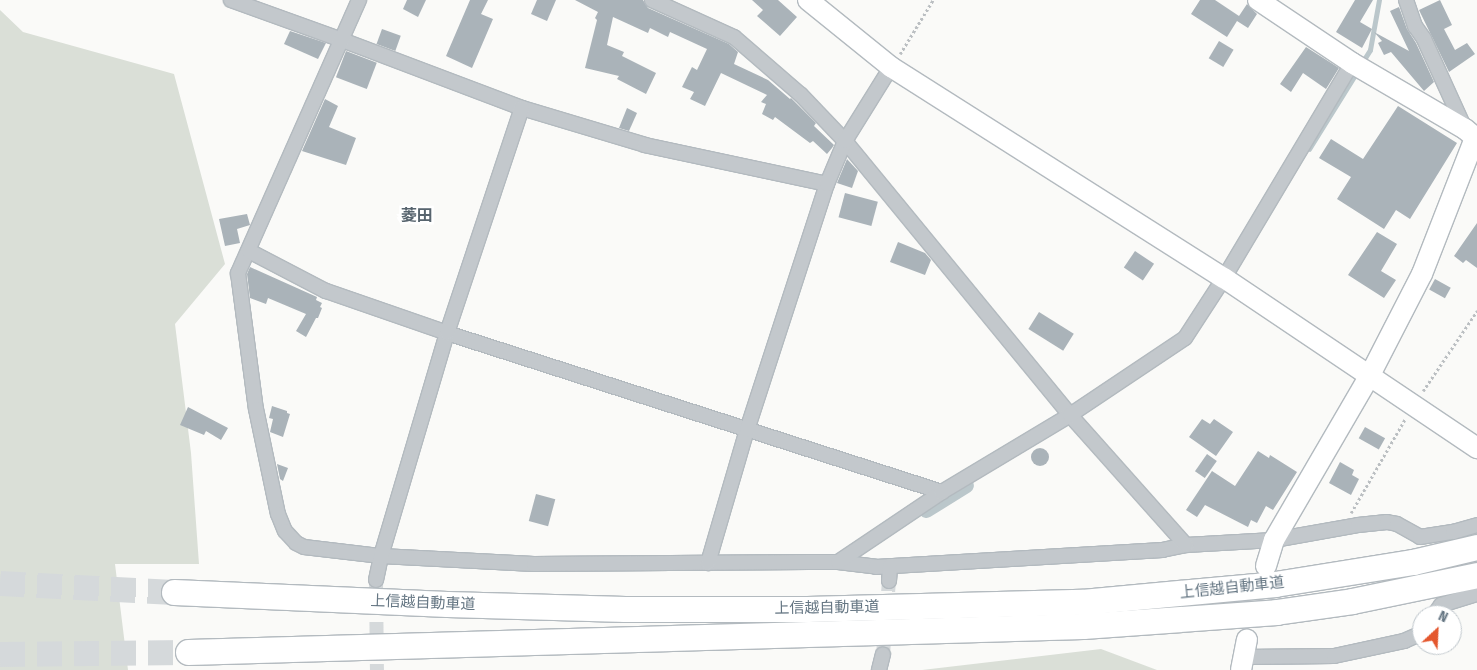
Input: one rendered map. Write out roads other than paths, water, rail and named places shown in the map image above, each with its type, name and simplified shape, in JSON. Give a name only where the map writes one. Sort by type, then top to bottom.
[{"type":"highway","name":"上信越自動車道","points":[[174,592],[446,604],[625,609],[943,606],[1082,602],[1275,584],[1413,562],[1477,547]]},
{"type":"highway","name":"上信越自動車道","points":[[188,652],[1083,626],[1276,612],[1423,588],[1477,575]]},
{"type":"street","points":[[231,0],[522,108],[645,145],[827,184]]},
{"type":"street","points":[[359,0],[306,116],[249,251],[238,272],[261,439],[278,514],[285,531],[296,543],[309,548],[381,556],[534,564],[838,562],[890,566],[1162,550],[1186,545],[1274,540],[1358,525],[1387,522],[1397,524],[1420,537],[1453,532],[1477,525]]},
{"type":"street","points":[[652,0],[734,37],[801,95],[845,141],[1070,414],[1186,545]]},
{"type":"street","points":[[808,0],[891,67],[1224,278],[1477,448]]},
{"type":"street","points":[[1258,0],[1352,62],[1474,132]]},
{"type":"street","points":[[1266,566],[1274,540],[1370,375],[1422,274],[1474,132],[1424,39],[1415,26],[1406,0]]},
{"type":"street","points":[[838,562],[942,492],[1070,414],[1184,338],[1224,278],[1352,62]]},
{"type":"street","points":[[708,563],[748,430],[827,184],[845,141],[891,67]]},
{"type":"street","points":[[376,580],[381,556],[447,333],[522,108]]},
{"type":"street","points":[[249,251],[326,291],[447,333],[942,492]]},
{"type":"street","points":[[889,581],[890,566]]},
{"type":"street","points":[[1441,605],[1477,594]]},
{"type":"street","points":[[1244,656],[1334,656],[1404,641],[1412,637]]},
{"type":"street","points":[[880,670],[883,654]]},
{"type":"waterway","points":[[1365,58],[1370,50],[1379,0]]},
{"type":"waterway","points":[[1309,149],[1357,72]]},
{"type":"waterway","points":[[926,510],[966,485]]},
{"type":"tunnel","points":[[376,580],[377,670]]},
{"type":"tunnel","points":[[883,654],[889,581]]},
{"type":"tunnel","points":[[0,583],[174,592]]},
{"type":"tunnel","points":[[0,654],[188,652]]},
{"type":"district","name":"菱田","points":[[417,216]]}]
